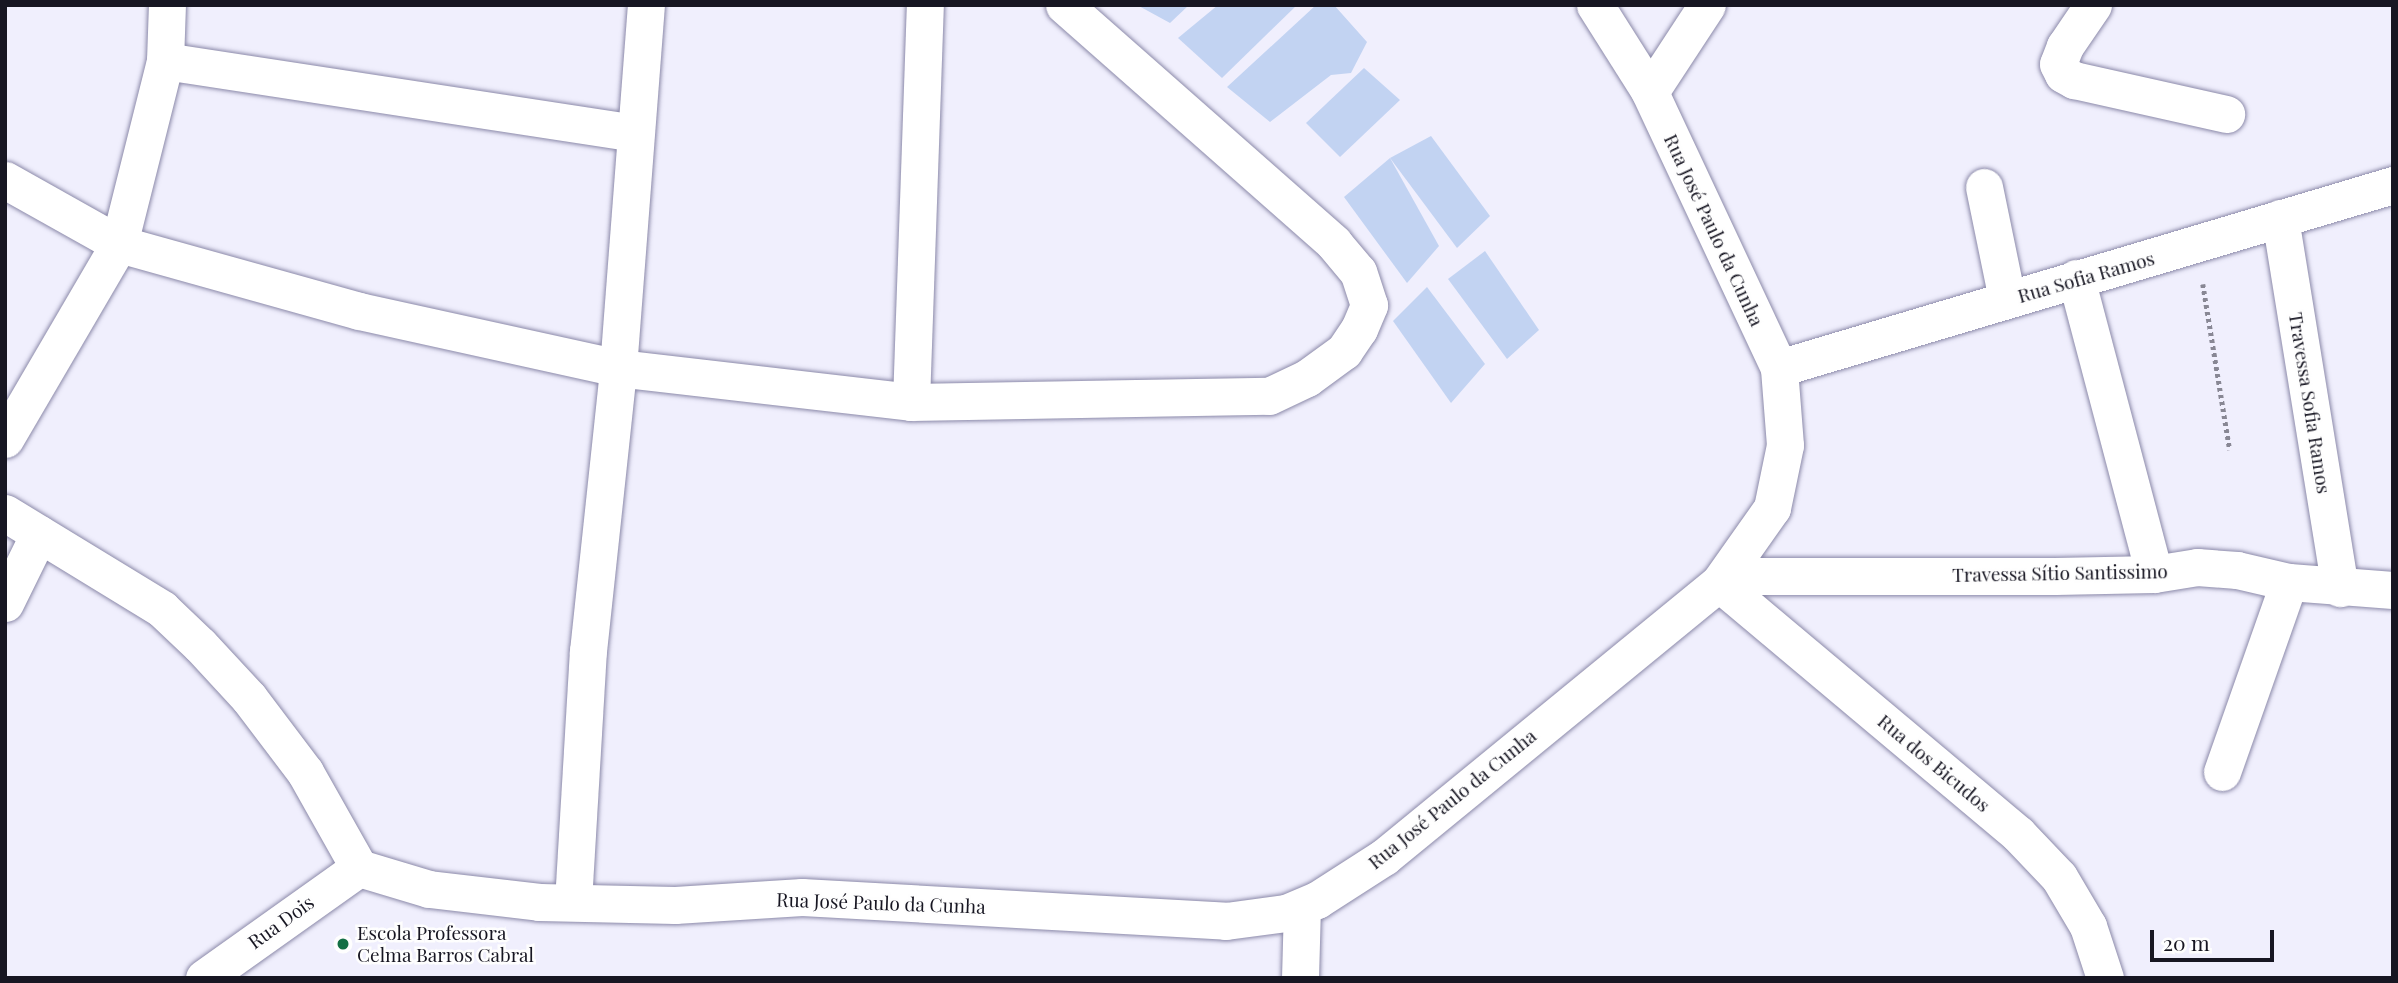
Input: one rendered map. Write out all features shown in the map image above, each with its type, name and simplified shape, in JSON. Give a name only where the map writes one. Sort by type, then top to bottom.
[{"type":"street","points":[[5,439],[118,244],[165,61],[167,5]]},
{"type":"street","points":[[573,902],[588,651],[618,368],[633,133],[646,5]]},
{"type":"street","points":[[911,402],[926,5]]},
{"type":"street","points":[[5,180],[118,244],[359,311],[618,368],[911,402],[1269,396],[1307,378],[1344,351],[1370,305],[1358,272],[1334,243],[1064,5]]},
{"type":"street","name":"Rua José Paulo da Cunha","points":[[359,868],[429,889],[573,902],[675,905],[802,897],[1226,921],[1302,907],[1384,857],[1722,579],[1772,508],[1782,477],[1785,445],[1779,368],[1650,92],[1595,5]]},
{"type":"street","points":[[1650,92],[1707,5]]},
{"type":"street","points":[[2093,5],[2065,46],[2058,64],[2063,74],[2074,80],[2226,114]]},
{"type":"street","points":[[165,61],[633,133]]},
{"type":"street","name":"Rua Sofia Ramos","points":[[1779,368],[2393,185]]},
{"type":"street","points":[[1984,187],[2007,299]]},
{"type":"street","name":"Travessa Sofia Ramos","points":[[2280,218],[2340,588]]},
{"type":"street","points":[[2076,278],[2154,574]]},
{"type":"street","points":[[5,513],[162,609],[200,645],[249,698],[304,772],[359,868]]},
{"type":"street","points":[[5,603],[39,534]]},
{"type":"street","name":"Travessa Sítio Santissimo","points":[[1722,579],[2154,574],[2197,567],[2237,570],[2289,582],[2340,588],[2393,590]]},
{"type":"street","name":"Rua dos Bicudos","points":[[1722,579],[2018,834],[2059,877],[2088,926],[2105,978]]},
{"type":"street","points":[[2222,772],[2289,582]]},
{"type":"street","name":"Rua Dois","points":[[204,978],[359,868]]},
{"type":"street","points":[[1300,978],[1302,907]]},
{"type":"path","points":[[2197,245],[2230,450]]},
{"type":"building","points":[[1137,5],[1189,5],[1170,23]]},
{"type":"building","points":[[1218,5],[1297,5],[1222,78],[1178,38]]},
{"type":"building","points":[[1316,5],[1334,5],[1367,42],[1351,73],[1331,75],[1270,122],[1227,87]]},
{"type":"building","points":[[1364,68],[1400,100],[1340,157],[1306,123]]},
{"type":"building","points":[[1431,136],[1490,216],[1457,248],[1390,158]]},
{"type":"building","points":[[1390,158],[1439,246],[1407,283],[1344,197]]},
{"type":"building","points":[[1485,251],[1539,330],[1507,359],[1448,279]]},
{"type":"building","points":[[1427,287],[1485,364],[1451,403],[1393,321]]},
{"type":"place","name":"Escola Professora Celma Barros Cabral","points":[[343,944]]}]
